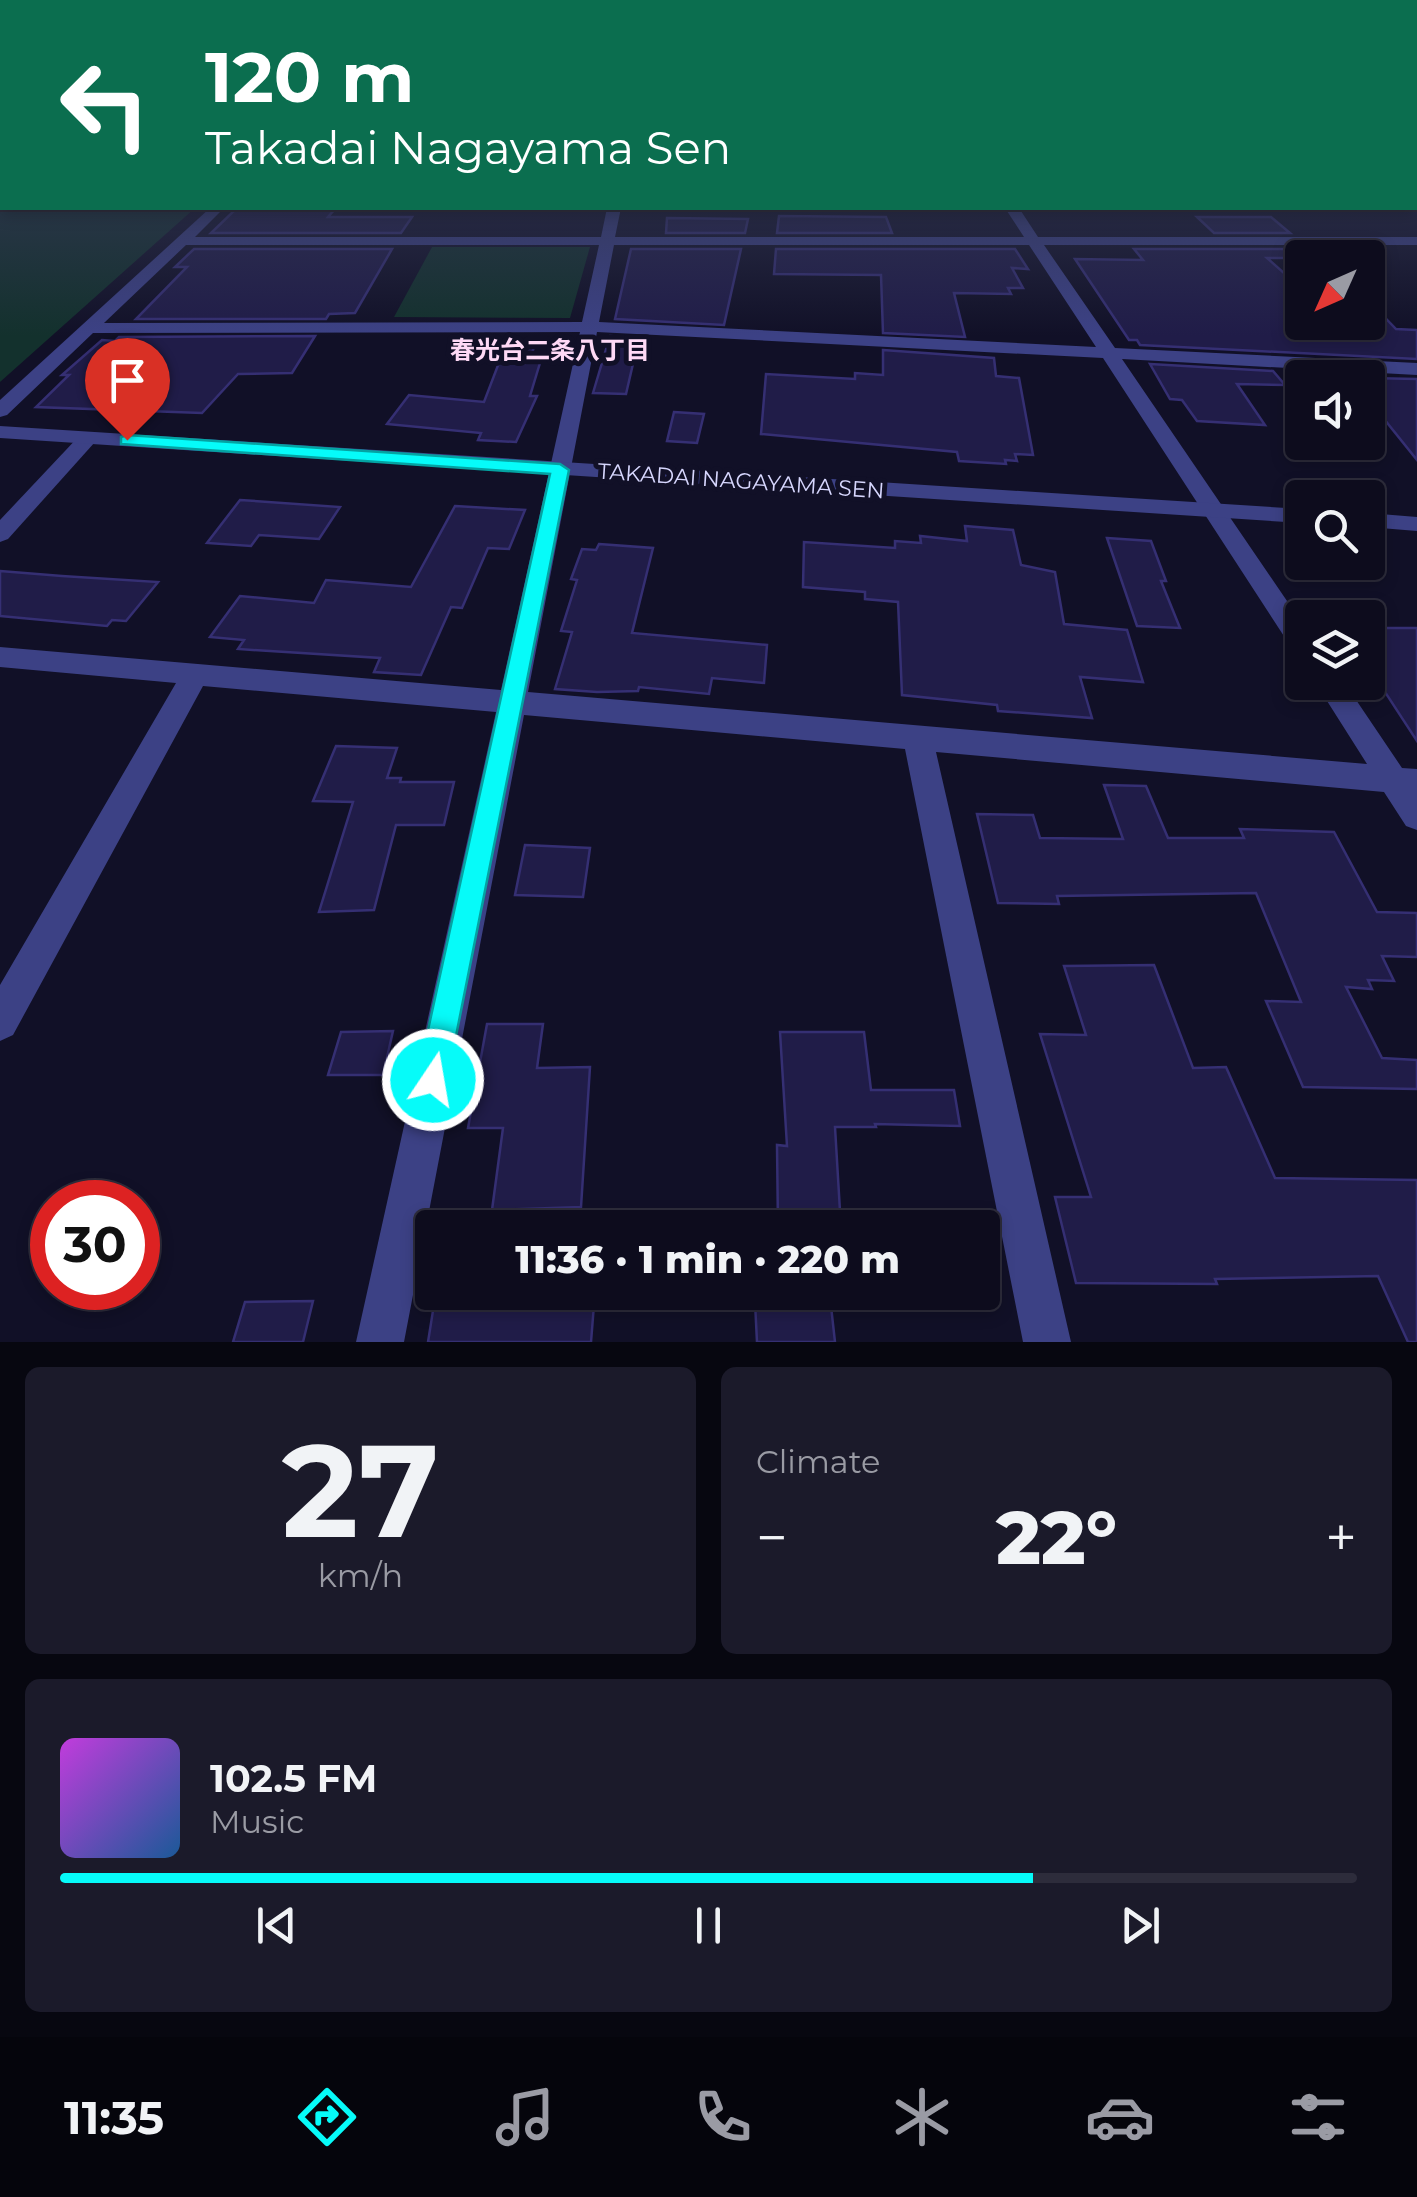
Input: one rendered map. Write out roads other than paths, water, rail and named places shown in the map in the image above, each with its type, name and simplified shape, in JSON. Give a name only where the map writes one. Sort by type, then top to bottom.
[{"type":"street","points":[[0,411],[213,211]]},
{"type":"street","points":[[380,1342],[613,211]]},
{"type":"street","points":[[1014,211],[1285,619]]},
{"type":"street","points":[[181,241],[1417,241]]},
{"type":"street","points":[[90,328],[591,327],[1417,369]]},
{"type":"street","name":"TAKADAI NAGAYAMA SEN","points":[[0,432],[1285,515]]},
{"type":"street","points":[[0,534],[88,438]]},
{"type":"street","points":[[1385,521],[1417,524]]},
{"type":"street","points":[[0,658],[1406,781]]},
{"type":"street","points":[[0,1022],[195,674]]},
{"type":"street","points":[[1343,700],[1406,781],[1417,816]]},
{"type":"street","points":[[918,739],[1047,1342]]},
{"type":"district","name":"春光台二条八丁目","points":[[550,350]]}]
